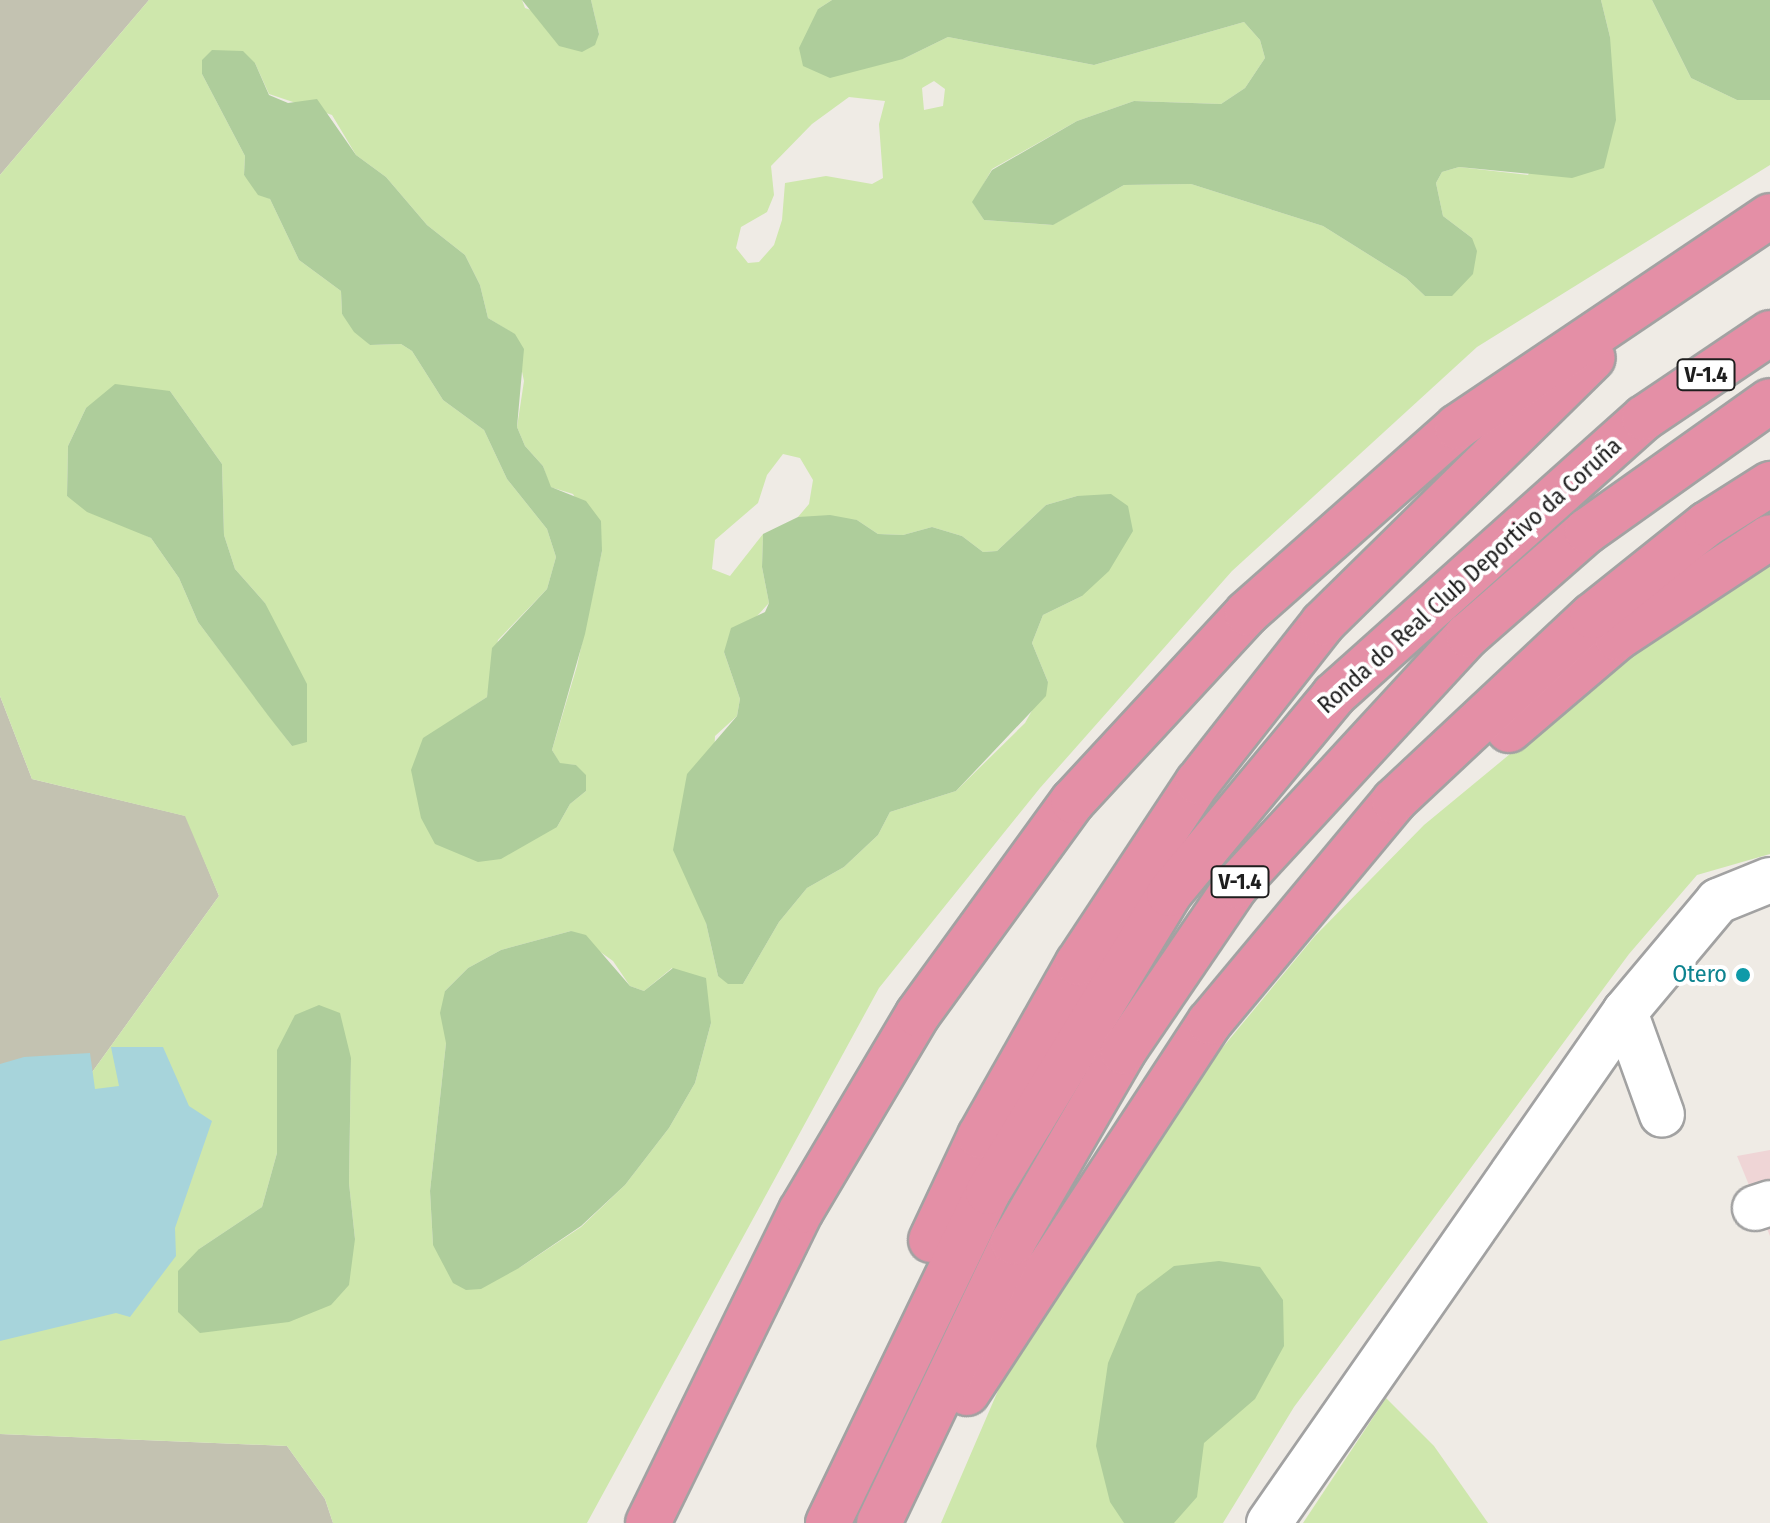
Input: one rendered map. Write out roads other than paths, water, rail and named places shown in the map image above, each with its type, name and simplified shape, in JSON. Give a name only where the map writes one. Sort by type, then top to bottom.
[{"type":"highway","points":[[648,1523],[801,1211],[918,1014],[1073,801],[1247,613],[1457,427],[1680,273],[1770,216]]},
{"type":"highway","points":[[861,1450],[885,1336],[980,1136],[1078,963],[1198,782],[1323,623],[1680,273]]},
{"type":"highway","name":"Ronda do Real Club Deportivo da Coruña","points":[[828,1523],[988,1192],[1083,1029],[1179,883],[1334,695],[1644,418],[1770,333]]},
{"type":"highway","name":"Ronda do Real Club Deportivo da Coruña","points":[[883,1514],[1013,1242],[1123,1052],[1236,886],[1468,635],[1587,531],[1770,401]]},
{"type":"highway","points":[[1295,926],[1350,850],[1458,736],[1592,616],[1707,524],[1770,484]]},
{"type":"highway","points":[[883,1514],[968,1392],[1210,1022],[1295,926],[1427,799],[1617,638],[1770,537]]},
{"type":"street","points":[[1269,1523],[1625,1012],[1718,901],[1770,880]]},
{"type":"street","points":[[1625,1012],[1662,1115]]},
{"type":"water","points":[[111,1047],[163,1047],[189,1106],[212,1121],[175,1228],[176,1256],[130,1317],[116,1313],[0,1341],[0,1064],[24,1057],[90,1053],[95,1089],[119,1086]]},
{"type":"place","name":"Otero","points":[[1743,975]]}]
